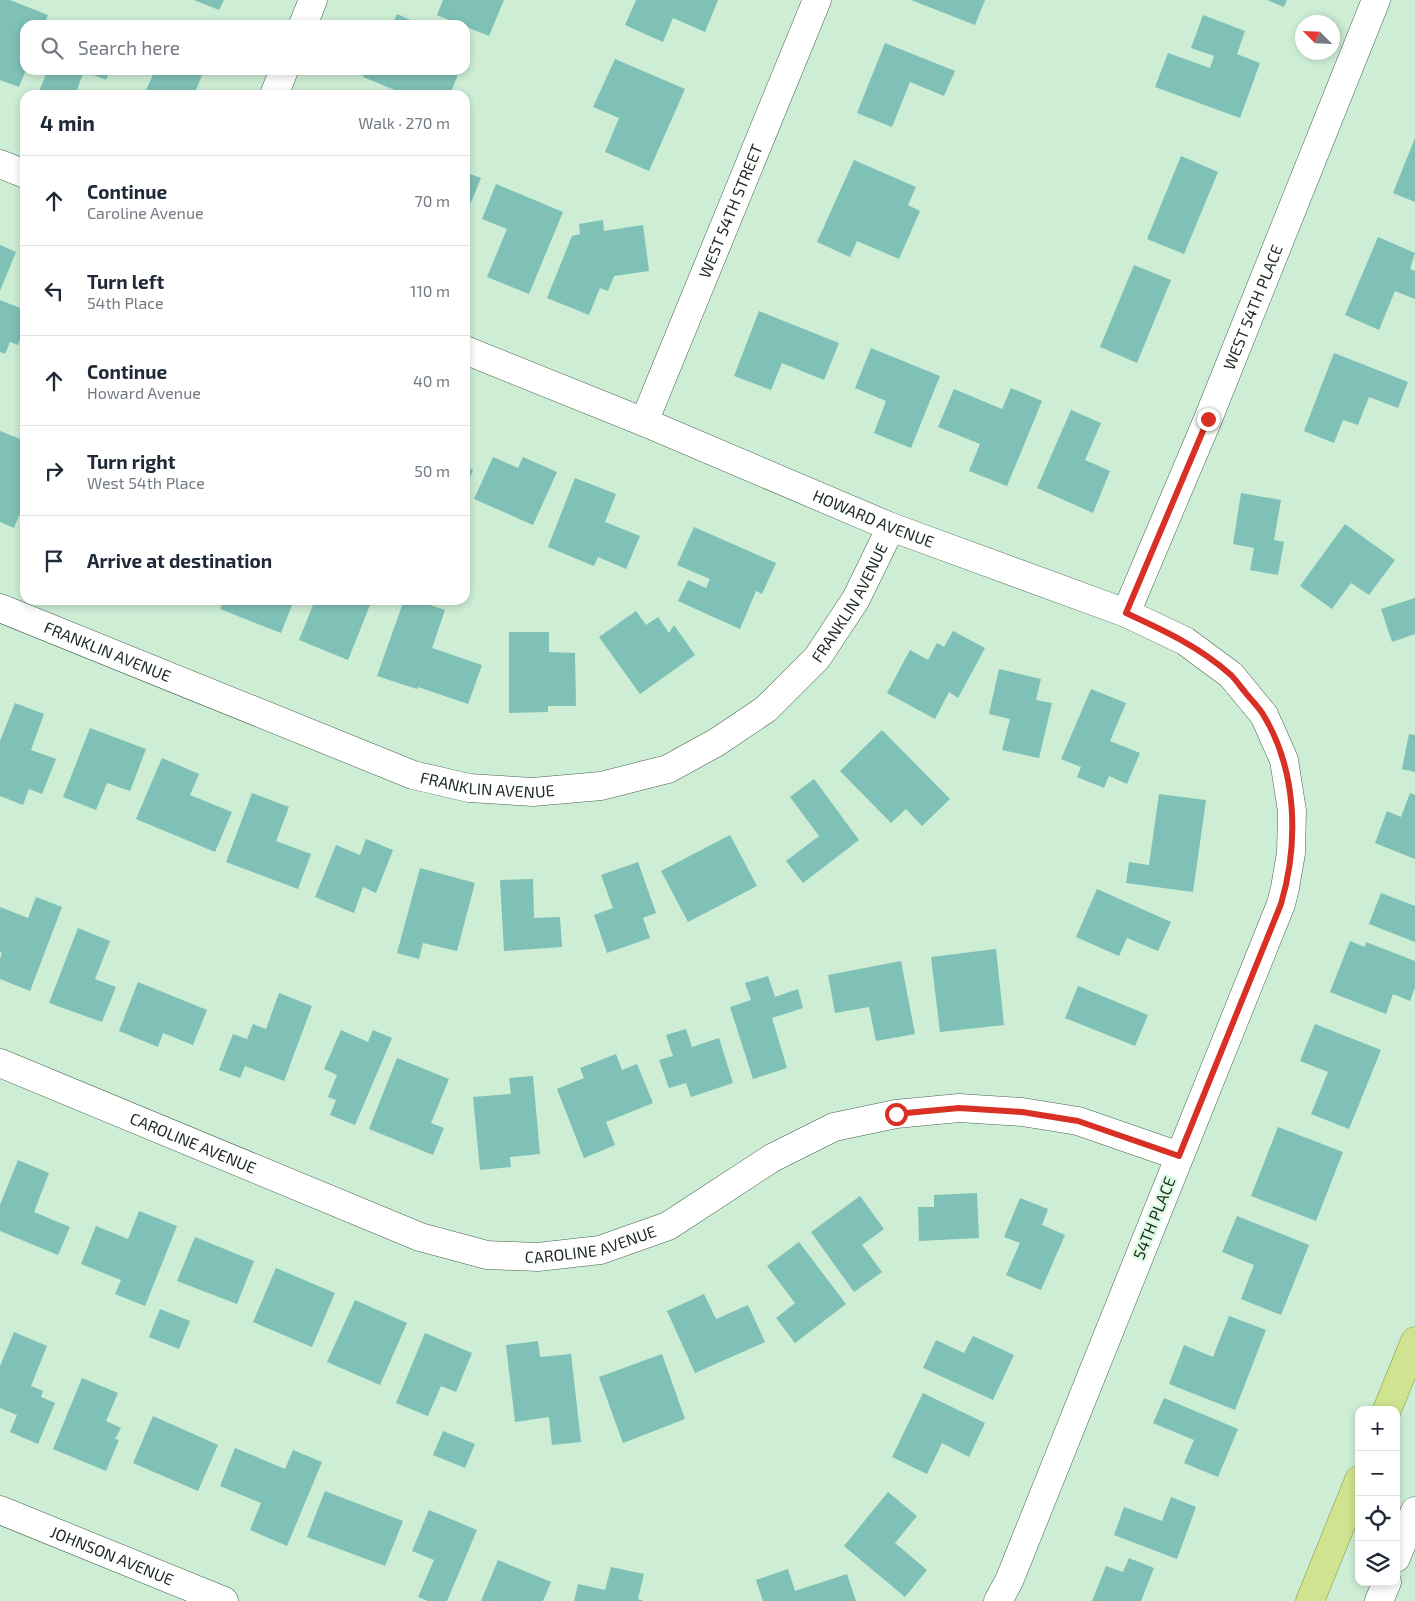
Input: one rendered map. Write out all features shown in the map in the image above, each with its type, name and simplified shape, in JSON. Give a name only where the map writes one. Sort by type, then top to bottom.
[{"type":"main road","points":[[1389,1406],[1415,1341]]},
{"type":"main road","points":[[1310,1601],[1355,1490]]},
{"type":"street","points":[[305,20],[313,0]]},
{"type":"street","name":"WEST 54TH STREET","points":[[644,422],[817,0]]},
{"type":"street","name":"WEST 54TH PLACE","points":[[1126,613],[1208,419],[1376,0]]},
{"type":"street","points":[[276,90],[282,75]]},
{"type":"street","points":[[0,164],[20,172]]},
{"type":"street","name":"HOWARD AVENUE","points":[[470,352],[644,422],[891,526],[1126,613],[1185,641],[1231,675],[1264,715]]},
{"type":"street","name":"FRANKLIN AVENUE","points":[[0,608],[413,775],[469,788],[533,792],[591,787],[668,769],[717,742],[766,709],[818,658],[856,599],[891,526]]},
{"type":"street","name":"54TH PLACE","points":[[998,1601],[1009,1581],[1281,904],[1291,853],[1292,811],[1284,760],[1264,715]]},
{"type":"street","name":"CAROLINE AVENUE","points":[[0,1063],[420,1237],[487,1255],[538,1257],[600,1250],[668,1226],[772,1158],[834,1127],[896,1114],[959,1108],[1022,1112],[1078,1121],[1179,1156]]},
{"type":"street","name":"JOHNSON AVENUE","points":[[0,1510],[224,1601]]},
{"type":"street","points":[[1400,1548],[1415,1511]]},
{"type":"street","points":[[1379,1601],[1385,1586]]},
{"type":"building","points":[[0,0],[10,0],[48,15],[46,20],[20,20],[20,75],[24,75],[19,87],[0,80]]},
{"type":"building","points":[[194,0],[224,0],[219,10]]},
{"type":"building","points":[[443,0],[504,0],[489,36],[470,28],[470,20],[449,20],[437,15]]},
{"type":"building","points":[[636,0],[718,0],[705,32],[673,18],[663,42],[625,25]]},
{"type":"building","points":[[911,0],[985,0],[975,25]]},
{"type":"building","points":[[1267,0],[1287,0],[1284,7]]},
{"type":"building","points":[[397,14],[411,20],[394,20]]},
{"type":"building","points":[[1203,15],[1245,31],[1237,54],[1260,63],[1240,118],[1155,87],[1168,53],[1210,68],[1214,56],[1191,48]]},
{"type":"building","points":[[885,43],[955,71],[944,96],[910,82],[892,127],[857,113]]},
{"type":"building","points":[[615,59],[685,89],[649,171],[605,152],[619,118],[593,107]]},
{"type":"building","points":[[46,75],[82,75],[77,90],[39,90]]},
{"type":"building","points":[[94,75],[108,75],[106,80]]},
{"type":"building","points":[[153,75],[202,75],[196,90],[146,90]]},
{"type":"building","points":[[364,75],[458,75],[452,90],[395,90],[363,77]]},
{"type":"building","points":[[1415,138],[1415,202],[1393,193]]},
{"type":"building","points":[[1181,156],[1218,172],[1184,254],[1147,239]]},
{"type":"building","points":[[854,160],[916,187],[908,205],[920,211],[899,259],[857,241],[850,257],[817,242]]},
{"type":"building","points":[[470,174],[481,178],[470,205]]},
{"type":"building","points":[[496,184],[563,212],[529,294],[487,277],[507,229],[482,219]]},
{"type":"building","points":[[603,220],[604,231],[643,225],[649,271],[614,276],[608,291],[600,288],[589,315],[547,298],[572,236],[580,234],[579,224]]},
{"type":"building","points":[[1378,237],[1415,253],[1410,269],[1415,271],[1415,299],[1395,291],[1379,330],[1345,315]]},
{"type":"building","points":[[0,245],[16,252],[0,291]]},
{"type":"building","points":[[1134,265],[1171,280],[1137,363],[1100,347]]},
{"type":"building","points":[[0,300],[20,308],[20,340],[18,345],[10,342],[5,354],[0,352]]},
{"type":"building","points":[[759,311],[839,343],[824,380],[782,363],[771,390],[734,376]]},
{"type":"building","points":[[871,348],[940,376],[911,448],[874,433],[886,401],[855,388]]},
{"type":"building","points":[[1334,353],[1408,382],[1398,408],[1369,397],[1358,425],[1343,420],[1334,443],[1304,431]]},
{"type":"building","points":[[1011,388],[1042,401],[1007,486],[969,471],[980,444],[938,427],[954,389],[1002,409]]},
{"type":"building","points":[[1071,410],[1101,423],[1085,460],[1110,471],[1093,513],[1037,488]]},
{"type":"building","points":[[0,431],[20,439],[20,513],[14,528],[0,522]]},
{"type":"building","points":[[493,457],[518,468],[523,457],[557,472],[533,525],[474,499]]},
{"type":"building","points":[[575,478],[616,494],[605,522],[640,536],[626,569],[598,557],[594,566],[548,547]]},
{"type":"building","points":[[1241,493],[1281,500],[1274,540],[1284,542],[1278,575],[1250,570],[1254,548],[1233,544]]},
{"type":"building","points":[[1345,524],[1395,560],[1369,595],[1351,583],[1332,609],[1300,586]]},
{"type":"building","points":[[694,527],[776,563],[762,594],[756,591],[740,629],[678,601],[688,580],[706,588],[710,579],[677,565]]},
{"type":"building","points":[[1415,598],[1415,634],[1392,642],[1381,609]]},
{"type":"building","points":[[222,605],[292,605],[281,633],[220,609]]},
{"type":"building","points":[[313,605],[370,605],[348,660],[299,640]]},
{"type":"building","points":[[402,605],[430,605],[445,610],[432,648],[482,665],[468,704],[418,687],[417,689],[377,676]]},
{"type":"building","points":[[636,611],[646,625],[658,617],[669,633],[674,625],[695,655],[640,694],[599,637]]},
{"type":"building","points":[[953,631],[985,648],[958,698],[949,692],[935,719],[887,693],[910,650],[928,660],[937,643],[944,647]]},
{"type":"building","points":[[509,632],[549,632],[549,652],[575,653],[576,706],[548,706],[548,712],[509,713]]},
{"type":"building","points":[[999,669],[1041,679],[1036,700],[1052,703],[1039,758],[1002,750],[1010,719],[989,714]]},
{"type":"building","points":[[1091,689],[1126,703],[1110,741],[1140,753],[1127,784],[1109,776],[1104,788],[1077,777],[1081,767],[1061,759]]},
{"type":"building","points":[[15,703],[44,714],[31,750],[56,759],[42,794],[29,789],[23,805],[0,796],[0,741]]},
{"type":"building","points":[[90,728],[146,749],[130,791],[107,783],[96,810],[63,797]]},
{"type":"building","points":[[882,730],[950,799],[922,826],[906,809],[891,823],[840,771]]},
{"type":"building","points":[[1409,734],[1415,735],[1415,772],[1402,769]]},
{"type":"building","points":[[162,758],[199,774],[190,795],[232,812],[215,852],[136,819]]},
{"type":"building","points":[[814,779],[859,840],[803,883],[786,861],[819,836],[790,797]]},
{"type":"building","points":[[252,793],[289,807],[276,841],[311,854],[298,889],[226,862]]},
{"type":"building","points":[[1410,793],[1415,795],[1415,859],[1375,843],[1387,811],[1401,817]]},
{"type":"building","points":[[1159,794],[1206,800],[1193,892],[1126,883],[1129,862],[1149,865]]},
{"type":"building","points":[[730,835],[757,886],[688,922],[661,871]]},
{"type":"building","points":[[366,839],[393,850],[376,893],[363,887],[354,913],[315,897],[336,845],[360,855]]},
{"type":"building","points":[[638,862],[656,913],[643,918],[650,938],[607,953],[594,915],[613,908],[601,875]]},
{"type":"building","points":[[420,868],[475,883],[457,951],[423,943],[419,959],[397,953]]},
{"type":"building","points":[[533,879],[534,918],[560,917],[562,947],[504,951],[500,880]]},
{"type":"building","points":[[1097,889],[1171,922],[1158,951],[1127,938],[1119,956],[1076,937]]},
{"type":"building","points":[[1381,893],[1415,906],[1415,942],[1369,924]]},
{"type":"building","points":[[36,897],[62,907],[30,991],[0,979],[0,959],[2,953],[0,952],[0,907],[28,918]]},
{"type":"building","points":[[78,928],[110,941],[95,979],[116,987],[102,1022],[49,1003]]},
{"type":"building","points":[[1350,941],[1365,947],[1366,942],[1415,961],[1415,987],[1410,1001],[1393,994],[1386,1014],[1330,992]]},
{"type":"building","points":[[996,949],[1004,1025],[940,1032],[931,957]]},
{"type":"building","points":[[901,961],[915,1034],[876,1041],[869,1007],[835,1013],[828,975]]},
{"type":"building","points":[[768,976],[775,997],[798,989],[803,1008],[772,1018],[787,1068],[753,1079],[730,1007],[751,1000],[745,983]]},
{"type":"building","points":[[138,982],[207,1010],[193,1045],[163,1033],[158,1047],[119,1031]]},
{"type":"building","points":[[1078,986],[1148,1015],[1135,1046],[1065,1018]]},
{"type":"building","points":[[279,993],[312,1006],[284,1081],[245,1066],[240,1078],[219,1070],[233,1034],[247,1039],[253,1024],[266,1029]]},
{"type":"building","points":[[1315,1024],[1381,1050],[1349,1129],[1311,1114],[1328,1072],[1300,1061]]},
{"type":"building","points":[[686,1029],[692,1047],[719,1038],[733,1083],[691,1097],[686,1083],[669,1088],[659,1060],[673,1056],[666,1035]]},
{"type":"building","points":[[341,1030],[368,1042],[373,1030],[392,1038],[355,1125],[330,1115],[336,1100],[328,1097],[337,1075],[324,1069]]},
{"type":"building","points":[[616,1054],[622,1070],[637,1064],[653,1103],[606,1122],[615,1145],[584,1158],[557,1089],[584,1078],[580,1068]]},
{"type":"building","points":[[397,1058],[449,1079],[431,1123],[444,1128],[433,1155],[369,1129]]},
{"type":"building","points":[[533,1076],[540,1154],[510,1157],[511,1167],[480,1170],[473,1097],[511,1094],[509,1078]]},
{"type":"building","points":[[1278,1127],[1343,1152],[1316,1221],[1251,1196]]},
{"type":"building","points":[[18,1160],[49,1173],[34,1212],[70,1227],[58,1255],[0,1231],[0,1205]]},
{"type":"building","points":[[977,1193],[979,1238],[919,1241],[918,1207],[934,1207],[934,1195]]},
{"type":"building","points":[[860,1196],[884,1229],[862,1245],[882,1272],[854,1292],[811,1232]]},
{"type":"building","points":[[1020,1198],[1048,1209],[1042,1225],[1065,1235],[1041,1290],[1006,1275],[1020,1243],[1004,1237]]},
{"type":"building","points":[[139,1211],[177,1226],[145,1306],[115,1294],[121,1280],[81,1264],[96,1226],[128,1239]]},
{"type":"building","points":[[1237,1216],[1309,1245],[1281,1315],[1241,1299],[1254,1265],[1222,1252]]},
{"type":"building","points":[[195,1237],[254,1261],[237,1304],[177,1281]]},
{"type":"building","points":[[799,1242],[846,1304],[795,1343],[776,1318],[795,1303],[767,1266]]},
{"type":"building","points":[[276,1268],[335,1293],[312,1347],[253,1322]]},
{"type":"building","points":[[704,1294],[716,1319],[748,1305],[765,1342],[695,1373],[667,1311]]},
{"type":"building","points":[[355,1300],[407,1323],[380,1385],[327,1362]]},
{"type":"building","points":[[160,1309],[190,1321],[179,1349],[149,1337]]},
{"type":"building","points":[[1229,1316],[1266,1330],[1235,1410],[1169,1384],[1184,1345],[1213,1357]]},
{"type":"building","points":[[14,1332],[47,1346],[31,1386],[43,1391],[41,1397],[55,1403],[38,1444],[10,1432],[17,1415],[0,1408],[0,1366]]},
{"type":"building","points":[[425,1333],[472,1353],[456,1392],[441,1386],[428,1416],[396,1403]]},
{"type":"building","points":[[973,1336],[1014,1355],[993,1400],[923,1368],[936,1340],[964,1353]]},
{"type":"building","points":[[538,1341],[540,1357],[571,1354],[581,1442],[552,1445],[549,1417],[515,1422],[506,1345]]},
{"type":"building","points":[[662,1354],[685,1419],[623,1443],[599,1377]]},
{"type":"building","points":[[82,1378],[118,1393],[106,1421],[121,1428],[115,1439],[119,1440],[106,1471],[53,1449]]},
{"type":"building","points":[[923,1393],[985,1423],[969,1457],[942,1443],[927,1474],[892,1457]]},
{"type":"building","points":[[1164,1398],[1238,1429],[1218,1477],[1184,1463],[1194,1440],[1153,1423]]},
{"type":"building","points":[[153,1416],[218,1445],[198,1491],[133,1463]]},
{"type":"building","points":[[443,1431],[475,1444],[465,1468],[433,1455]]},
{"type":"building","points":[[235,1448],[285,1469],[293,1450],[322,1462],[287,1546],[250,1530],[261,1503],[220,1486]]},
{"type":"building","points":[[325,1491],[403,1521],[385,1566],[307,1537]]},
{"type":"building","points":[[888,1492],[917,1516],[895,1543],[927,1570],[905,1597],[844,1546]]},
{"type":"building","points":[[1171,1497],[1196,1507],[1177,1559],[1114,1535],[1124,1507],[1162,1521]]},
{"type":"building","points":[[429,1510],[477,1530],[447,1601],[428,1601],[418,1597],[434,1560],[412,1551]]},
{"type":"building","points":[[1129,1558],[1154,1568],[1141,1601],[1092,1601],[1106,1566],[1123,1572]]},
{"type":"building","points":[[498,1560],[551,1582],[543,1601],[481,1601]]},
{"type":"building","points":[[611,1567],[644,1574],[638,1599],[644,1601],[574,1601],[578,1584],[605,1590]]},
{"type":"building","points":[[788,1569],[795,1591],[847,1574],[856,1601],[763,1601],[756,1580]]},
{"type":"route","points":[[896,1114],[959,1108],[1022,1112],[1078,1121],[1179,1156],[1281,904],[1291,853],[1292,811],[1284,760],[1264,715],[1231,675],[1185,641],[1126,613],[1208,419]]}]
